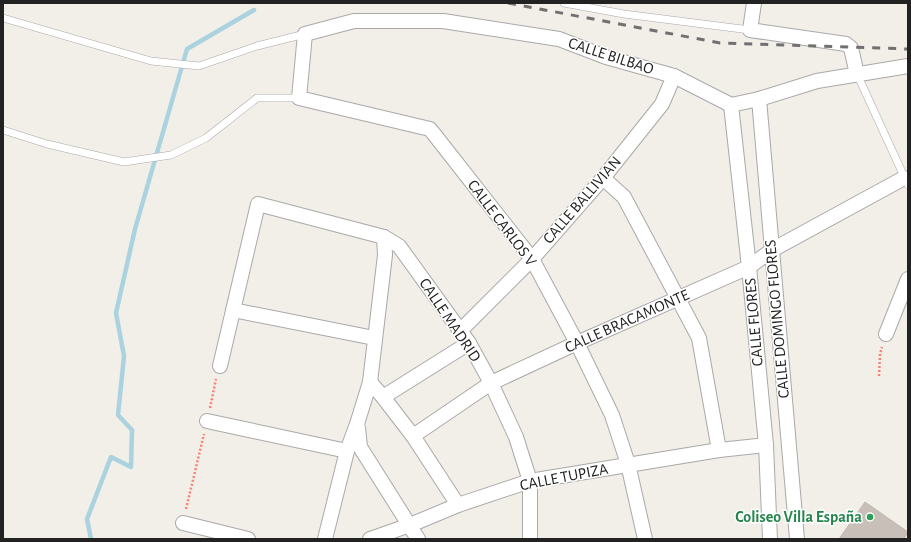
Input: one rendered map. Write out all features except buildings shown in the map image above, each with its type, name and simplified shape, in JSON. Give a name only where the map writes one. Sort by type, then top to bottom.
[{"type":"street","points":[[754,3],[750,30],[846,44],[850,48],[857,74]]},
{"type":"street","name":"CALLE BILBAO","points":[[305,34],[354,21],[443,21],[559,39],[606,57],[674,76],[731,105]]},
{"type":"street","points":[[298,98],[305,34]]},
{"type":"street","points":[[731,105],[817,81],[908,66]]},
{"type":"street","name":"CALLE BALLIVIAN","points":[[460,331],[532,258],[603,178],[662,104],[674,76]]},
{"type":"street","name":"CALLE CARLOS V","points":[[298,98],[430,129],[532,258],[612,415],[628,464],[645,539]]},
{"type":"street","name":"CALLE DOMINGO FLORES","points":[[759,98],[797,539]]},
{"type":"street","name":"CALLE FLORES","points":[[731,105],[749,267],[766,445],[770,539]]},
{"type":"street","points":[[603,178],[624,197],[699,338],[719,450]]},
{"type":"street","name":"CALLE BRACAMONTE","points":[[414,436],[491,383],[576,343],[749,267],[772,250],[906,182]]},
{"type":"street","name":"CALLE MADRID","points":[[233,310],[258,204],[384,237],[399,246],[469,343],[491,383],[516,437],[530,481],[530,539]]},
{"type":"street","points":[[325,539],[347,451],[358,424],[370,382],[385,255],[384,237]]},
{"type":"street","points":[[886,334],[908,279]]},
{"type":"street","points":[[220,366],[233,310],[374,338]]},
{"type":"street","points":[[383,397],[469,343]]},
{"type":"street","points":[[370,382],[414,436],[458,505]]},
{"type":"street","points":[[207,421],[347,451]]},
{"type":"street","points":[[358,424],[360,447],[418,539]]},
{"type":"street","name":"CALLE TUPIZA","points":[[370,539],[410,525],[458,505],[530,481],[719,450],[766,445]]},
{"type":"street","points":[[183,523],[248,539]]},
{"type":"lane","points":[[564,3],[624,14],[750,30]]},
{"type":"lane","points":[[3,18],[151,61],[199,66],[257,46],[305,34]]},
{"type":"lane","points":[[857,74],[906,182]]},
{"type":"lane","points":[[3,130],[47,144],[124,162],[171,155],[206,138],[257,98],[298,98]]},
{"type":"path","points":[[879,376],[880,354],[886,334]]},
{"type":"path","points":[[183,523],[220,366]]},
{"type":"waterway","points":[[91,539],[87,519],[111,457],[131,467],[132,430],[118,415],[124,356],[116,313],[135,229],[187,49],[254,10]]},
{"type":"railway","points":[[508,3],[720,43],[908,49]]},
{"type":"place","name":"Coliseo Villa España","points":[[870,517]]}]
